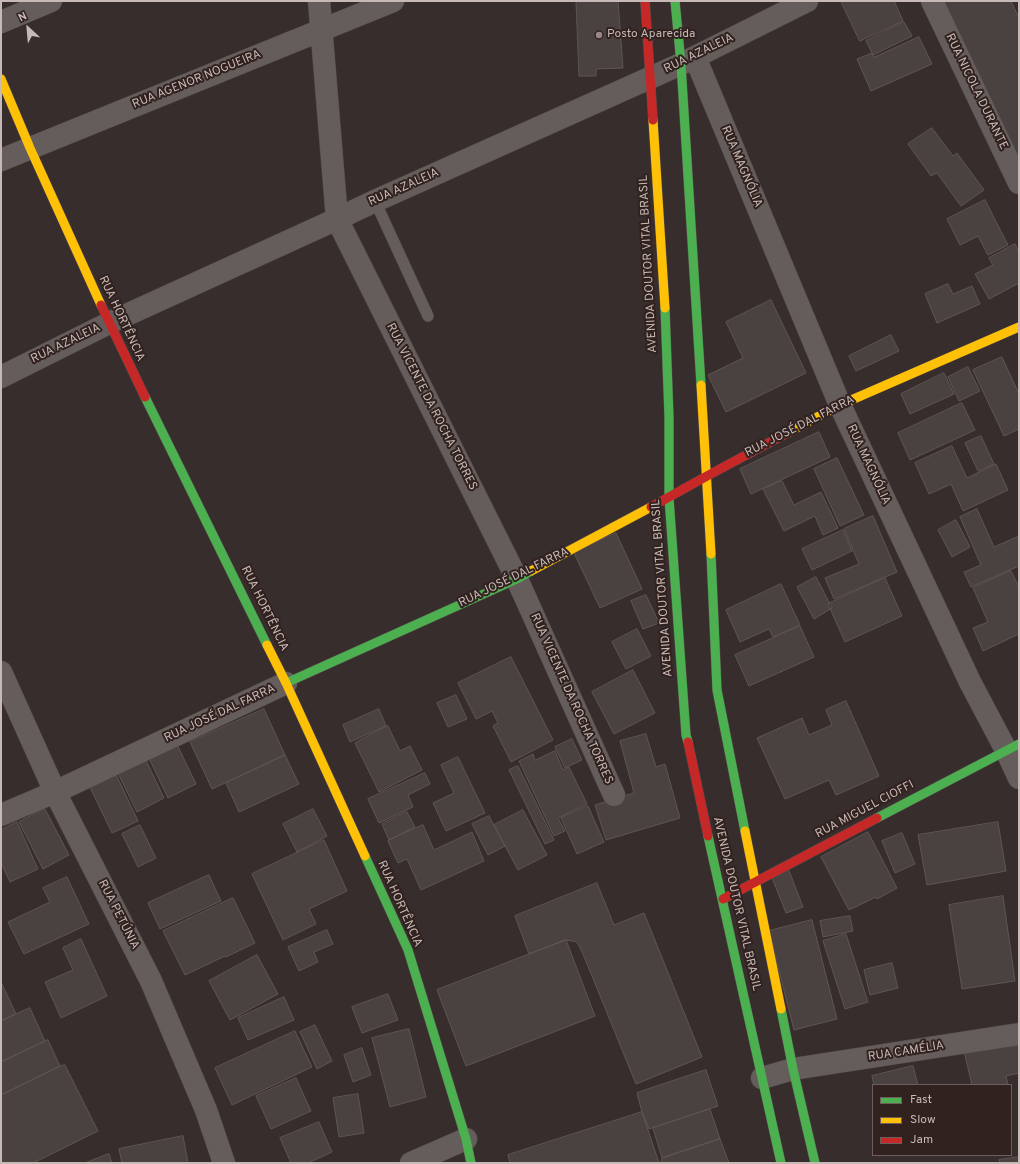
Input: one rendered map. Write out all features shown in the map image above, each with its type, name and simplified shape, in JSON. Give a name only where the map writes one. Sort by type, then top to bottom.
[{"type":"main road","name":"AVENIDA DOUTOR VITAL BRASIL","points":[[645,1],[664,280],[669,417],[669,498],[686,735],[781,1163]]},
{"type":"main road","name":"AVENIDA DOUTOR VITAL BRASIL","points":[[675,1],[688,61],[717,690],[793,1069],[815,1163]]},
{"type":"main road","name":"RUA HORTÊNCIA","points":[[1,79],[30,148],[109,323],[286,683],[408,950],[472,1163]]},
{"type":"main road","name":"RUA JOSÉ DAL FARRA","points":[[286,683],[517,579],[840,405],[1019,327]]},
{"type":"main road","name":"RUA MIGUEL CIOFFI","points":[[723,899],[1013,747]]},
{"type":"street","points":[[1,22],[51,1]]},
{"type":"street","name":"RUA VICENTE DA ROCHA TORRES","points":[[319,1],[337,219],[517,579],[614,795]]},
{"type":"street","name":"RUA AGENOR NOGUEIRA","points":[[1,160],[393,1]]},
{"type":"street","name":"RUA AZALEIA","points":[[1,377],[109,323],[375,201],[688,61],[771,9],[807,1]]},
{"type":"street","name":"RUA NICOLA DURANTE","points":[[932,1],[1019,183]]},
{"type":"street","name":"RUA MAGNÓLIA","points":[[688,61],[840,405],[970,682],[1013,747],[1019,778]]},
{"type":"street","name":"RUA PETÚNIA","points":[[1,672],[55,792],[151,981],[206,1110],[224,1163]]},
{"type":"street","name":"RUA JOSÉ DAL FARRA","points":[[1,815],[55,792],[286,683]]},
{"type":"street","name":"RUA CAMÉLIA","points":[[762,1078],[793,1069],[1019,1034]]},
{"type":"street","points":[[411,1163],[466,1139]]},
{"type":"lane","points":[[375,201],[428,316]]},
{"type":"building","name":"Posto Aparecida","points":[[618,1],[623,68],[596,69],[596,76],[579,76],[576,2]]},
{"type":"building","points":[[841,1],[894,1],[903,21],[860,41]]},
{"type":"building","points":[[938,1],[1011,1],[1019,18],[1019,167]]},
{"type":"building","points":[[904,22],[912,36],[873,55],[866,41]]},
{"type":"building","points":[[919,37],[932,64],[871,91],[857,59],[872,53],[874,57]]},
{"type":"building","points":[[932,128],[953,156],[957,153],[984,190],[961,206],[937,173],[931,176],[908,144]]},
{"type":"building","points":[[985,200],[1008,245],[988,255],[978,236],[960,245],[947,219]]},
{"type":"building","points":[[1015,244],[1019,252],[1019,283],[989,299],[975,274],[993,265],[989,258]]},
{"type":"building","points":[[948,284],[953,294],[972,286],[980,304],[937,323],[925,294]]},
{"type":"building","points":[[771,300],[806,373],[726,412],[708,375],[743,358],[726,322]]},
{"type":"building","points":[[891,335],[899,351],[856,371],[849,356]]},
{"type":"building","points":[[1002,357],[1019,394],[1019,429],[1004,436],[973,370]]},
{"type":"building","points":[[968,367],[980,391],[959,401],[948,377]]},
{"type":"building","points":[[944,373],[954,394],[910,414],[901,394]]},
{"type":"building","points":[[962,403],[975,430],[910,460],[898,433]]},
{"type":"building","points":[[819,432],[830,457],[751,494],[740,469]]},
{"type":"building","points":[[981,436],[994,464],[978,471],[965,443]]},
{"type":"building","points":[[952,446],[967,478],[996,464],[1008,490],[963,511],[951,484],[929,494],[915,463]]},
{"type":"building","points":[[837,458],[864,515],[840,526],[814,469]]},
{"type":"building","points":[[782,481],[794,505],[821,492],[838,528],[823,535],[815,516],[784,531],[763,489]]},
{"type":"building","points":[[977,509],[994,547],[1019,536],[1019,566],[971,587],[964,572],[981,565],[960,517]]},
{"type":"building","points":[[873,516],[897,572],[834,599],[825,578],[859,564],[844,529]]},
{"type":"building","points":[[956,520],[970,547],[952,557],[938,530]]},
{"type":"building","points":[[843,530],[852,551],[812,570],[802,549]]},
{"type":"building","points":[[616,533],[642,589],[600,608],[574,553]]},
{"type":"building","points":[[1011,571],[1019,587],[1019,634],[983,651],[973,628],[988,622],[973,588]]},
{"type":"building","points":[[816,577],[832,608],[814,619],[797,587]]},
{"type":"building","points":[[885,578],[902,616],[845,642],[828,604]]},
{"type":"building","points":[[781,584],[800,625],[773,637],[769,629],[740,642],[726,610]]},
{"type":"building","points":[[646,595],[659,623],[643,629],[631,601]]},
{"type":"building","points":[[800,626],[814,657],[749,686],[735,655]]},
{"type":"building","points":[[637,629],[651,656],[626,669],[612,642]]},
{"type":"building","points":[[511,657],[553,740],[511,762],[493,726],[498,723],[492,711],[476,719],[458,683]]},
{"type":"building","points":[[633,670],[655,713],[614,734],[592,692]]},
{"type":"building","points":[[456,695],[467,719],[448,727],[437,703]]},
{"type":"building","points":[[846,701],[879,776],[836,795],[829,780],[785,799],[757,738],[802,718],[809,735],[832,725],[826,710]]},
{"type":"building","points":[[264,709],[285,755],[212,789],[190,742]]},
{"type":"building","points":[[379,709],[386,726],[350,742],[343,725]]},
{"type":"building","points":[[388,726],[400,751],[410,746],[422,770],[379,792],[355,743]]},
{"type":"building","points":[[646,734],[656,767],[665,764],[680,818],[606,840],[595,805],[634,793],[620,741]]},
{"type":"building","points":[[174,738],[196,784],[168,798],[146,752]]},
{"type":"building","points":[[572,739],[582,760],[565,768],[555,747]]},
{"type":"building","points":[[555,751],[563,770],[569,767],[587,804],[558,818],[565,831],[554,836],[519,761],[533,754],[535,760]]},
{"type":"building","points":[[142,752],[164,798],[137,812],[114,765]]},
{"type":"building","points":[[285,755],[299,784],[239,812],[226,783]]},
{"type":"building","points":[[458,757],[485,813],[446,831],[433,803],[454,793],[441,765]]},
{"type":"building","points":[[112,766],[138,821],[112,833],[86,779]]},
{"type":"building","points":[[518,766],[554,840],[545,844],[509,770]]},
{"type":"building","points":[[425,773],[430,784],[408,795],[413,807],[379,823],[368,799]]},
{"type":"building","points":[[588,806],[604,842],[577,854],[561,818]]},
{"type":"building","points":[[45,809],[69,855],[43,869],[19,822]]},
{"type":"building","points":[[313,809],[327,836],[297,852],[283,824]]},
{"type":"building","points":[[523,810],[547,855],[518,870],[494,825]]},
{"type":"building","points":[[407,812],[415,827],[389,840],[382,824]]},
{"type":"building","points":[[489,816],[505,846],[488,855],[472,824]]},
{"type":"building","points":[[17,822],[38,869],[10,882],[1,863],[1,830]]},
{"type":"building","points":[[998,822],[1006,871],[927,885],[918,835]]},
{"type":"building","points":[[140,825],[156,858],[138,867],[122,834]]},
{"type":"building","points":[[423,825],[434,850],[472,832],[484,861],[421,890],[407,859],[398,863],[388,841]]},
{"type":"building","points":[[868,832],[897,888],[877,899],[876,897],[849,910],[821,857]]},
{"type":"building","points":[[902,833],[915,864],[895,873],[882,841]]},
{"type":"building","points":[[324,840],[347,891],[309,909],[316,924],[283,940],[252,874]]},
{"type":"building","points":[[788,868],[803,907],[786,913],[771,875]]},
{"type":"building","points":[[209,875],[221,901],[160,929],[148,903]]},
{"type":"building","points":[[67,877],[89,924],[24,954],[8,922],[50,902],[43,888]]},
{"type":"building","points":[[597,883],[614,925],[644,913],[702,1057],[636,1084],[577,942],[566,940],[529,954],[515,916]]},
{"type":"building","points":[[1003,896],[1015,981],[962,989],[949,905]]},
{"type":"building","points":[[233,898],[255,943],[185,975],[163,931]]},
{"type":"building","points":[[850,916],[853,931],[823,937],[820,921]]},
{"type":"building","points":[[812,920],[837,1019],[794,1030],[769,931]]},
{"type":"building","points":[[327,930],[333,944],[314,952],[318,962],[299,971],[288,947]]},
{"type":"building","points":[[846,934],[868,1002],[845,1009],[823,941]]},
{"type":"building","points":[[81,939],[107,996],[61,1018],[45,982],[73,970],[63,948]]},
{"type":"building","points":[[566,940],[595,1016],[466,1066],[437,990]]},
{"type":"building","points":[[257,955],[278,994],[230,1020],[209,981]]},
{"type":"building","points":[[892,963],[898,988],[870,995],[864,970]]},
{"type":"building","points":[[1,982],[16,1014],[1,1021]]},
{"type":"building","points":[[388,994],[398,1020],[362,1033],[352,1007]]},
{"type":"building","points":[[284,997],[294,1020],[248,1040],[238,1018]]},
{"type":"building","points":[[30,1008],[45,1041],[1,1062],[1,1021]]},
{"type":"building","points":[[315,1025],[332,1061],[317,1069],[300,1032]]},
{"type":"building","points":[[409,1029],[426,1097],[390,1107],[372,1038]]},
{"type":"building","points":[[295,1031],[312,1067],[232,1105],[215,1068]]},
{"type":"building","points":[[1019,1038],[1019,1073],[1006,1076],[1008,1084],[972,1084],[964,1051]]},
{"type":"building","points":[[48,1040],[60,1066],[1,1095],[1,1062]]},
{"type":"building","points":[[362,1048],[371,1075],[353,1082],[344,1055]]},
{"type":"building","points":[[65,1065],[98,1131],[33,1163],[1,1163],[1,1095],[60,1066]]},
{"type":"building","points":[[913,1066],[918,1084],[874,1084],[872,1076]]},
{"type":"building","points":[[706,1070],[718,1106],[649,1129],[642,1112],[637,1093]]},
{"type":"building","points":[[296,1078],[311,1111],[271,1129],[256,1096]]},
{"type":"building","points":[[358,1094],[364,1133],[339,1137],[333,1098]]},
{"type":"building","points":[[710,1109],[720,1139],[662,1158],[653,1128]]},
{"type":"building","points":[[642,1112],[659,1163],[510,1163],[508,1155]]},
{"type":"building","points":[[319,1122],[332,1152],[308,1163],[291,1163],[280,1138]]},
{"type":"building","points":[[183,1136],[188,1163],[122,1163],[119,1149]]},
{"type":"building","points":[[720,1139],[729,1163],[661,1163],[662,1158]]},
{"type":"building","points":[[109,1154],[112,1163],[85,1163]]},
{"type":"building","points":[[1019,1157],[1019,1163],[1000,1163],[999,1160]]},
{"type":"traffic: fast","points":[[675,1],[681,64],[701,385]]},
{"type":"traffic: fast","points":[[665,308],[669,417],[669,498],[686,735],[688,742]]},
{"type":"traffic: fast","points":[[145,397],[267,645]]},
{"type":"traffic: fast","points":[[711,554],[717,690],[745,831]]},
{"type":"traffic: fast","points":[[286,683],[517,579],[531,571]]},
{"type":"traffic: fast","points":[[877,818],[1019,744]]},
{"type":"traffic: fast","points":[[708,836],[781,1163]]},
{"type":"traffic: fast","points":[[365,856],[408,950],[466,1139],[471,1163]]},
{"type":"traffic: fast","points":[[781,1009],[793,1069],[815,1163]]},
{"type":"traffic: slow","points":[[1,79],[30,148],[101,305]]},
{"type":"traffic: slow","points":[[653,120],[665,308]]},
{"type":"traffic: slow","points":[[789,432],[840,405],[1019,327]]},
{"type":"traffic: slow","points":[[701,385],[711,554]]},
{"type":"traffic: slow","points":[[531,571],[651,507]]},
{"type":"traffic: slow","points":[[267,645],[286,683],[365,856]]},
{"type":"traffic: slow","points":[[745,831],[781,1009]]},
{"type":"traffic: jam","points":[[645,1],[653,120]]},
{"type":"traffic: jam","points":[[101,305],[145,397]]},
{"type":"traffic: jam","points":[[651,507],[789,432]]},
{"type":"traffic: jam","points":[[688,742],[708,836]]},
{"type":"traffic: jam","points":[[723,899],[877,818]]},
{"type":"place","name":"Posto Aparecida","points":[[599,35]]}]
